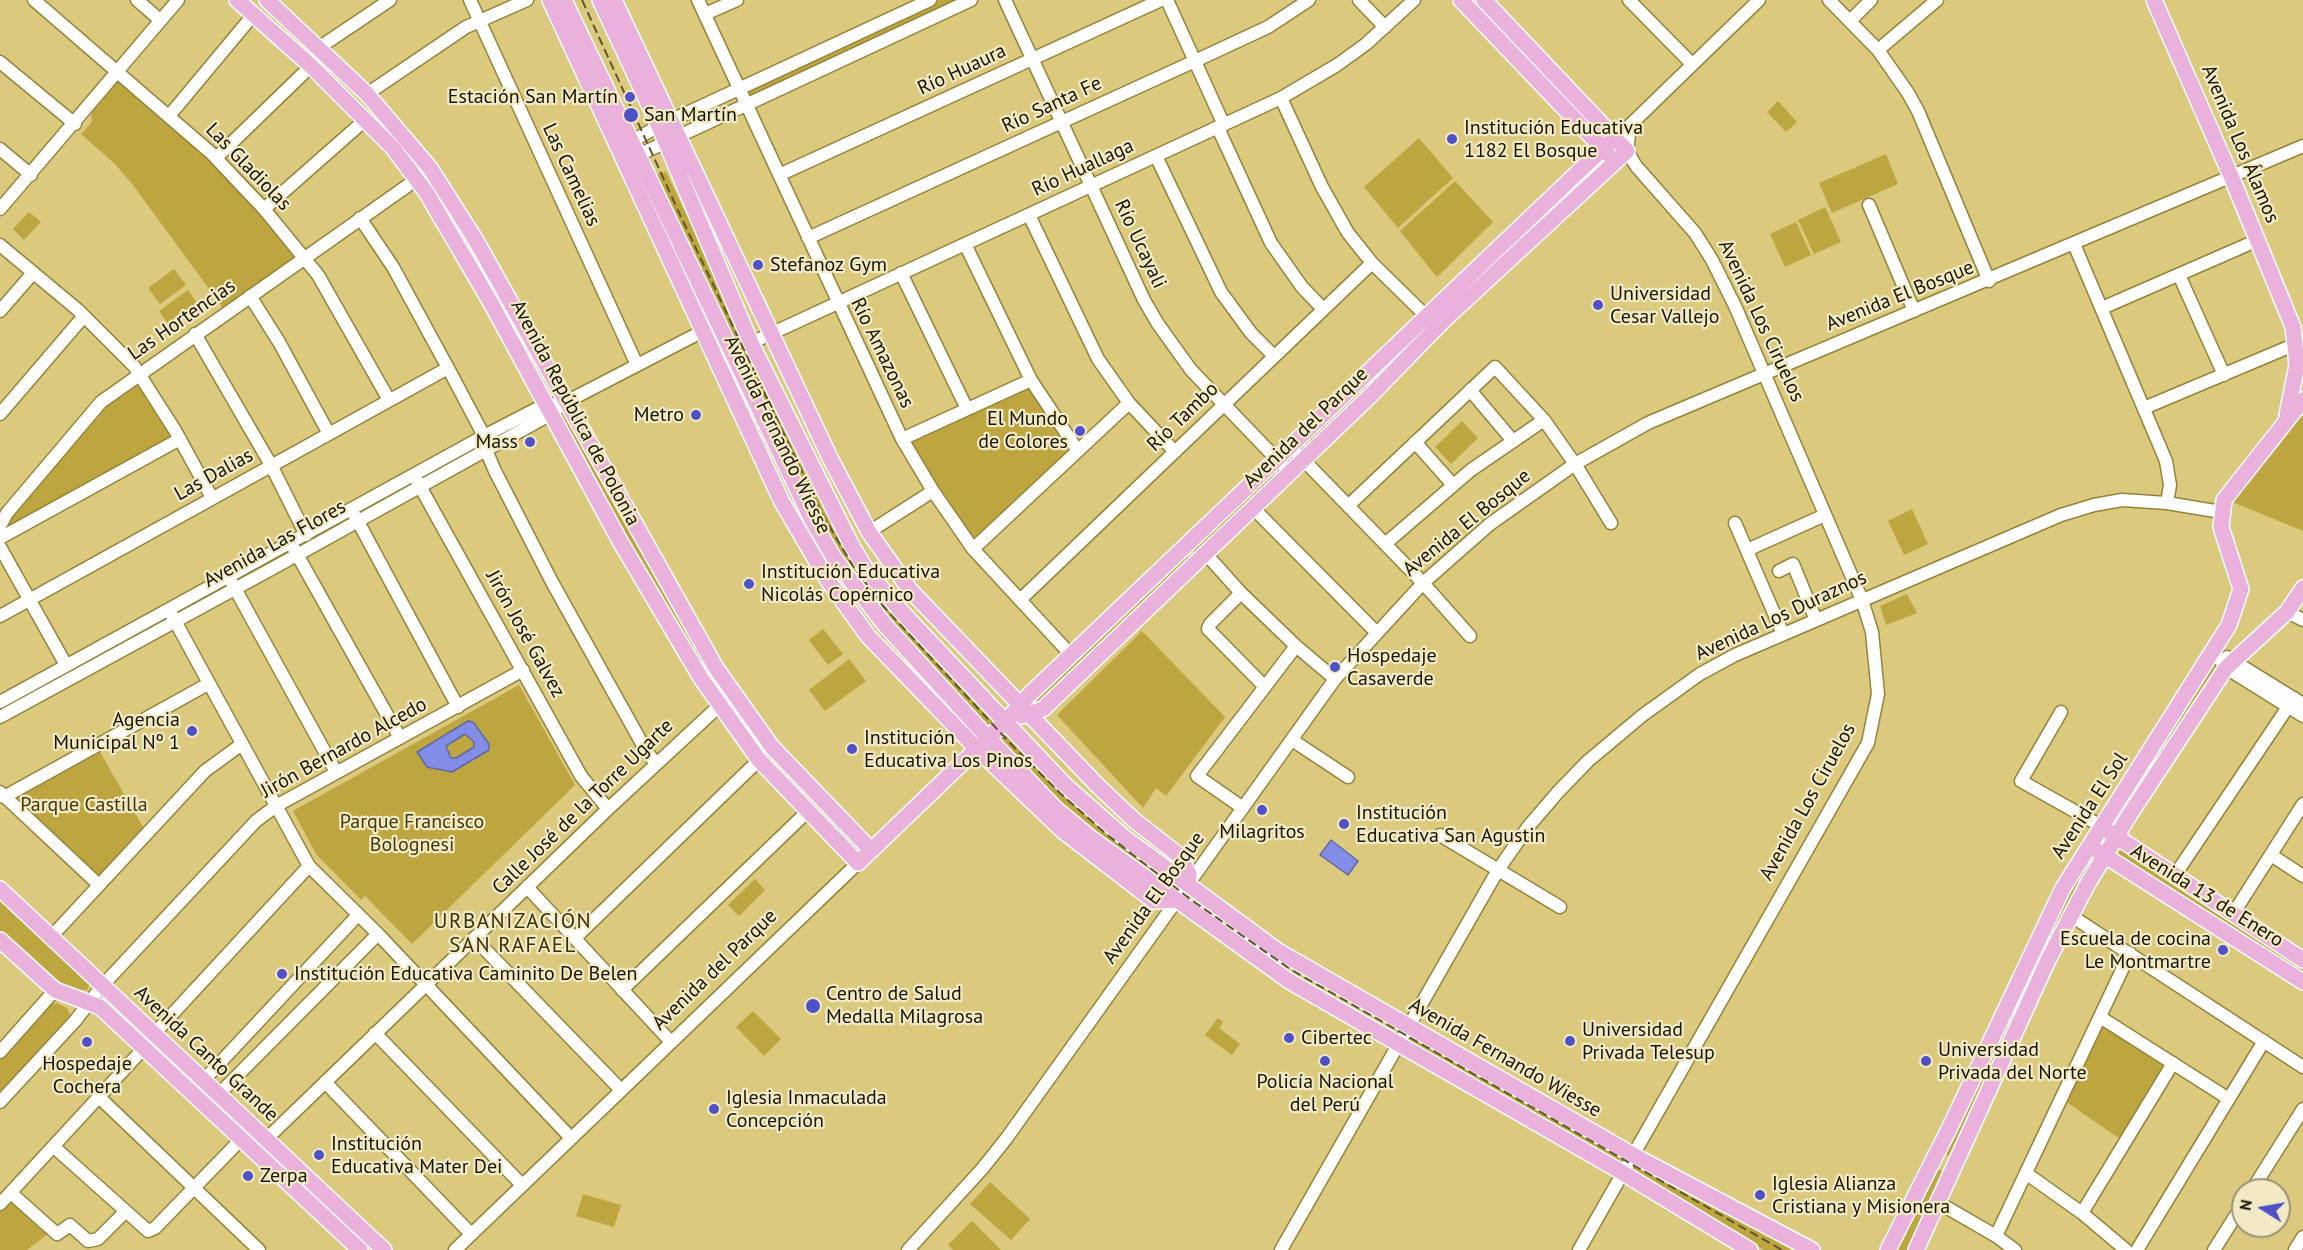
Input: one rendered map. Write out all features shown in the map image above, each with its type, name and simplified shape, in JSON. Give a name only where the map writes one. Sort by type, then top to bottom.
[{"type":"main road","name":"Avenida República de Polonia","points":[[237,0],[311,66],[365,120],[417,179],[459,246],[621,543],[718,704],[759,760],[858,863]]},
{"type":"main road","name":"Avenida República de Polonia","points":[[267,0],[367,94],[444,188],[643,542],[733,693],[772,747],[871,850]]},
{"type":"main road","name":"Avenida Fernando Wiesse","points":[[550,0],[812,520],[834,558],[884,624],[983,744],[1063,831],[1154,901],[1175,900],[1289,981],[1623,1173],[1750,1250]]},
{"type":"main road","name":"Avenida Fernando Wiesse","points":[[564,0],[703,330],[782,502],[827,579],[868,636],[983,744]]},
{"type":"main road","name":"Avenida Fernando Wiesse","points":[[600,0],[665,123]]},
{"type":"main road","name":"Avenida Fernando Wiesse","points":[[614,0],[672,140],[751,343],[865,568],[900,610],[1064,784],[1099,816],[1278,951],[1633,1155],[1812,1250]]},
{"type":"main road","points":[[1461,0],[1615,162]]},
{"type":"main road","name":"Avenida Los Ciruelos","points":[[1484,0],[1627,151]]},
{"type":"main road","name":"Avenida Los Álamos","points":[[2154,0],[2286,306],[2296,344],[2296,376],[2286,421]]},
{"type":"main road","points":[[1602,148],[1615,137]]},
{"type":"main road","name":"Avenida Fernando Wiesse","points":[[672,140],[868,532],[910,590],[1098,786],[1135,821],[1180,856],[1189,874],[1188,885]]},
{"type":"main road","name":"Avenida del Parque","points":[[858,863],[1006,722],[1024,709],[1071,655],[1602,148]]},
{"type":"main road","name":"Avenida del Parque","points":[[1024,709],[1041,711],[1542,228],[1627,151]]},
{"type":"main road","points":[[1531,216],[1542,228]]},
{"type":"main road","name":"Avenida Los Álamos","points":[[2286,306],[2303,319]]},
{"type":"main road","points":[[2221,512],[2228,494],[2303,400]]},
{"type":"main road","name":"Avenida El Sol","points":[[1888,1250],[1935,1157],[2052,909],[2089,845],[2214,652],[2235,613],[2241,589],[2221,527],[2221,512]]},
{"type":"main road","name":"Avenida El Sol","points":[[1916,1250],[2070,915],[2116,836],[2229,664],[2287,612],[2303,588]]},
{"type":"main road","name":"Avenida 13 de Enero","points":[[2101,826],[2303,960]]},
{"type":"main road","name":"Avenida 13 de Enero","points":[[2089,845],[2303,982]]},
{"type":"main road","name":"Avenida Canto Grande","points":[[0,889],[384,1250]]},
{"type":"main road","points":[[1236,944],[1247,928]]},
{"type":"main road","name":"Avenida Canto Grande","points":[[0,940],[55,990],[100,1007],[360,1250]]},
{"type":"main road","points":[[1348,1014],[1357,997]]},
{"type":"main road","points":[[124,1029],[134,1016]]},
{"type":"main road","points":[[1935,1157],[1956,1165]]},
{"type":"street","name":"Las Gladiolas","points":[[34,0],[216,158],[264,209],[305,256],[329,292],[389,400]]},
{"type":"street","points":[[137,0],[160,20]]},
{"type":"street","points":[[0,209],[75,124],[178,0]]},
{"type":"street","points":[[320,48],[390,0]]},
{"type":"street","name":"Las Camelias","points":[[470,0],[637,365]]},
{"type":"street","points":[[367,94],[480,20],[527,0]]},
{"type":"street","name":"Río Amazonas","points":[[698,0],[902,439],[933,491],[973,549],[1071,655]]},
{"type":"street","points":[[705,14],[737,0]]},
{"type":"street","points":[[628,151],[665,123],[930,0]]},
{"type":"street","points":[[628,151],[672,140],[971,0]]},
{"type":"street","name":"Río Ucayali","points":[[1005,0],[1158,324],[1191,370],[1223,406],[1289,472]]},
{"type":"street","name":"Río Huaura","points":[[779,175],[1161,0]]},
{"type":"street","points":[[1167,0],[1271,243],[1288,269],[1323,309]]},
{"type":"street","name":"Río Santa Fe","points":[[808,238],[1268,27],[1309,0]]},
{"type":"street","points":[[1359,0],[1385,27]]},
{"type":"street","name":"Río Huallaga","points":[[751,343],[1281,98],[1336,65],[1385,27],[1414,0]]},
{"type":"street","points":[[1629,0],[1692,64]]},
{"type":"street","points":[[1615,137],[1630,126],[1759,0]]},
{"type":"street","points":[[1830,0],[1878,50],[1918,111],[1989,280]]},
{"type":"street","points":[[1850,21],[1871,0]]},
{"type":"street","points":[[1878,50],[1937,0]]},
{"type":"street","points":[[169,116],[254,14]]},
{"type":"street","points":[[0,63],[75,124]]},
{"type":"street","points":[[216,158],[311,66]]},
{"type":"street","points":[[1281,98],[1333,209],[1372,262],[1426,316]]},
{"type":"street","points":[[264,209],[365,120]]},
{"type":"street","points":[[1627,151],[1630,126]]},
{"type":"street","name":"Avenida El Bosque","points":[[908,1250],[967,1186],[1006,1139],[1335,678],[1423,583],[1490,524],[1575,464],[1648,423],[2303,146]]},
{"type":"street","points":[[0,149],[31,175]]},
{"type":"street","name":"Avenida Los Ciruelos","points":[[1579,1250],[1868,743],[1876,714],[1878,674],[1872,632],[1862,600],[1764,373],[1708,253],[1678,213],[1636,166],[1627,151]]},
{"type":"street","points":[[1156,156],[1221,292],[1251,333],[1274,356]]},
{"type":"street","points":[[1615,162],[1636,166]]},
{"type":"street","name":"Las Hortencias","points":[[0,526],[7,513],[101,402],[417,179]]},
{"type":"street","points":[[1869,205],[1914,311]]},
{"type":"street","points":[[1029,215],[1093,350],[1129,403],[1175,452]]},
{"type":"street","points":[[360,218],[393,267],[448,368],[484,436],[486,450],[552,582],[645,749],[656,764]]},
{"type":"street","points":[[2102,308],[2258,240]]},
{"type":"street","points":[[965,244],[1030,380],[1078,451]]},
{"type":"street","points":[[2074,244],[2169,472],[2168,503]]},
{"type":"street","points":[[0,245],[84,316],[140,373],[212,498]]},
{"type":"street","name":"Río Tambo","points":[[1020,600],[1372,262]]},
{"type":"street","points":[[0,311],[33,273]]},
{"type":"street","points":[[901,273],[967,409]]},
{"type":"street","points":[[2179,275],[2224,375]]},
{"type":"street","points":[[250,296],[279,342],[329,434]]},
{"type":"street","points":[[0,414],[84,316]]},
{"type":"street","name":"Avenida Las Flores","points":[[0,702],[66,665],[172,615],[235,589],[358,521],[484,436],[566,402],[703,330]]},
{"type":"street","points":[[195,334],[271,465],[306,535]]},
{"type":"street","points":[[2144,408],[2296,344]]},
{"type":"street","points":[[1348,506],[1495,367],[1544,420],[1575,464],[1611,523]]},
{"type":"street","name":"Las Dalias","points":[[0,616],[448,368]]},
{"type":"street","points":[[902,439],[1030,380]]},
{"type":"street","points":[[1470,390],[1513,441]]},
{"type":"street","points":[[973,549],[1129,403]]},
{"type":"street","name":"Avenida Las Flores","points":[[0,717],[172,615],[229,577],[351,510],[486,450],[549,409]]},
{"type":"street","points":[[1385,544],[1453,485],[1544,420]]},
{"type":"street","points":[[0,538],[180,440]]},
{"type":"street","points":[[1415,442],[1453,485]]},
{"type":"street","points":[[1290,446],[1423,583],[1470,636]]},
{"type":"street","name":"Jirón José Galvez","points":[[417,481],[581,776],[608,809]]},
{"type":"street","points":[[868,532],[933,491]]},
{"type":"street","name":"Avenida Los Duraznos","points":[[1281,1250],[1498,870],[1528,827],[1558,792],[1615,738],[1700,674],[1783,634],[2080,509],[2122,500],[2168,503],[2221,512]]},
{"type":"street","points":[[1253,507],[1376,632]]},
{"type":"street","points":[[351,510],[458,707]]},
{"type":"street","points":[[1747,550],[1825,515]]},
{"type":"street","points":[[1735,524],[1783,634]]},
{"type":"street","points":[[291,543],[400,738]]},
{"type":"street","points":[[0,548],[66,665]]},
{"type":"street","points":[[1206,554],[1241,593],[1296,646],[1335,678]]},
{"type":"street","points":[[1779,571],[1793,564],[1816,620]]},
{"type":"street","points":[[229,577],[336,772]]},
{"type":"street","points":[[1241,593],[1210,624],[1208,629],[1264,686]]},
{"type":"street","points":[[2287,612],[2303,620]]},
{"type":"street","points":[[172,615],[309,866],[378,934],[571,1138]]},
{"type":"street","points":[[1243,808],[1197,776],[1296,646]]},
{"type":"street","points":[[2214,652],[2229,664],[2295,703],[2303,716]]},
{"type":"street","name":"Jirón Bernardo Alcedo","points":[[0,1102],[75,1022],[102,986],[256,821],[276,806],[336,772],[523,670]]},
{"type":"street","points":[[99,885],[2,795],[208,684]]},
{"type":"street","name":"Calle José de la Torre Ugarte","points":[[254,1151],[608,809],[718,704],[733,693]]},
{"type":"street","points":[[2175,875],[2295,703]]},
{"type":"street","points":[[2061,712],[2021,781],[2101,826]]},
{"type":"street","points":[[1292,740],[1348,777]]},
{"type":"street","points":[[51,937],[205,771],[242,744]]},
{"type":"street","points":[[576,937],[759,760]]},
{"type":"street","points":[[2233,914],[2303,804]]},
{"type":"street","points":[[622,990],[808,811]]},
{"type":"street","points":[[1440,835],[1560,907]]},
{"type":"street","points":[[2271,855],[2303,876]]},
{"type":"street","name":"Avenida del Parque","points":[[454,1250],[858,863]]},
{"type":"street","points":[[154,1034],[309,866]]},
{"type":"street","points":[[527,887],[576,937],[671,1042]]},
{"type":"street","points":[[203,1081],[358,915]]},
{"type":"street","points":[[2070,915],[2303,1067]]},
{"type":"street","points":[[218,1095],[378,934]]},
{"type":"street","points":[[474,938],[621,1090]]},
{"type":"street","points":[[1996,1236],[2130,953]]},
{"type":"street","points":[[0,1052],[55,990]]},
{"type":"street","points":[[2100,1017],[2229,1099]]},
{"type":"street","points":[[375,1033],[522,1185]]},
{"type":"street","points":[[2137,1250],[2265,1041]]},
{"type":"street","points":[[125,1212],[98,1239],[88,1241],[70,1225],[57,1234],[4,1197],[54,1147],[144,1048]]},
{"type":"street","points":[[2082,1213],[2173,1063]]},
{"type":"street","points":[[325,1082],[471,1234]]},
{"type":"street","points":[[100,1098],[259,1250]]},
{"type":"street","points":[[2260,1178],[2301,1117]]},
{"type":"street","points":[[54,1147],[148,1231],[155,1228],[253,1127]]},
{"type":"street","points":[[2027,1174],[2082,1213],[2126,1250]]},
{"type":"street","points":[[1939,1203],[1996,1236],[2015,1250]]},
{"type":"street","points":[[2214,1250],[2231,1223]]},
{"type":"street","points":[[2295,1250],[2303,1237]]},
{"type":"green space","points":[[939,0],[964,0],[752,97],[747,92],[752,87]]},
{"type":"green space","points":[[117,76],[212,162],[266,217],[299,256],[223,308],[133,185],[115,164],[81,134],[92,122],[91,108]]},
{"type":"green space","points":[[1778,101],[1797,122],[1786,132],[1767,112]]},
{"type":"green space","points":[[1419,138],[1453,178],[1398,228],[1364,187]]},
{"type":"green space","points":[[1886,154],[1898,184],[1832,213],[1819,183]]},
{"type":"green space","points":[[666,172],[754,355],[742,360],[656,178],[659,173]]},
{"type":"green space","points":[[1455,181],[1493,222],[1437,277],[1400,231]]},
{"type":"green space","points":[[1825,207],[1841,242],[1814,254],[1798,220]]},
{"type":"green space","points":[[29,212],[41,222],[24,240],[13,229]]},
{"type":"green space","points":[[1796,222],[1811,255],[1785,267],[1770,234]]},
{"type":"green space","points":[[174,269],[186,285],[160,304],[148,288]]},
{"type":"green space","points":[[188,290],[199,306],[170,327],[159,311]]},
{"type":"green space","points":[[1441,312],[1445,315],[1309,447],[1303,442]]},
{"type":"green space","points":[[760,366],[870,584],[864,590],[837,556],[747,372]]},
{"type":"green space","points":[[139,379],[174,436],[15,525],[10,524],[8,514],[104,405]]},
{"type":"green space","points":[[1031,380],[1078,451],[973,549],[902,439]]},
{"type":"green space","points":[[2303,406],[2303,531],[2230,501]]},
{"type":"green space","points":[[558,413],[566,414],[723,690],[718,696],[713,696]]},
{"type":"green space","points":[[1462,421],[1478,438],[1451,464],[1435,447]]},
{"type":"green space","points":[[1273,472],[1278,476],[1196,554],[1193,550]]},
{"type":"green space","points":[[1912,509],[1928,544],[1904,555],[1888,521]]},
{"type":"green space","points":[[1187,556],[1190,559],[1041,705],[1037,700]]},
{"type":"green space","points":[[874,589],[998,721],[986,730],[868,595]]},
{"type":"green space","points":[[1907,594],[1917,613],[1886,625],[1880,606]]},
{"type":"green space","points":[[823,629],[843,654],[828,665],[809,640]]},
{"type":"green space","points":[[1142,631],[1225,717],[1166,796],[1156,788],[1143,808],[1057,715]]},
{"type":"green space","points":[[849,659],[866,681],[825,711],[809,690]]},
{"type":"green space","points":[[2214,664],[2219,668],[2117,824],[2112,821],[2209,665]]},
{"type":"green space","name":"Parque Francisco Bolognesi","points":[[519,685],[575,785],[412,944],[365,896],[361,900],[316,854],[293,811]]},
{"type":"green space","points":[[734,701],[862,848],[858,853],[759,750],[725,705]]},
{"type":"green space","points":[[1003,728],[1172,878],[1166,885],[1072,818],[996,740]]},
{"type":"green space","name":"Parque Castilla","points":[[100,752],[144,829],[100,876],[15,796]]},
{"type":"green space","points":[[2123,848],[2303,966],[2303,977],[2116,855]]},
{"type":"green space","points":[[2090,858],[2094,863],[1953,1155],[1950,1157],[1945,1154],[2049,923]]},
{"type":"green space","points":[[755,879],[765,890],[739,916],[728,905]]},
{"type":"green space","points":[[0,900],[90,983],[87,990],[60,989],[0,936]]},
{"type":"green space","points":[[57,1003],[67,1008],[71,1017],[0,1096],[0,1057],[48,1005]]},
{"type":"green space","points":[[753,1011],[781,1039],[764,1056],[736,1027]]},
{"type":"green space","points":[[1218,1018],[1223,1022],[1219,1028],[1240,1044],[1232,1055],[1205,1035]]},
{"type":"green space","points":[[2104,1021],[2168,1063],[2120,1139],[2065,1101]]},
{"type":"green space","points":[[1410,1035],[1622,1157],[1619,1162],[1406,1041]]},
{"type":"green space","points":[[1633,1162],[1792,1250],[1764,1250],[1631,1171]]},
{"type":"green space","points":[[1934,1168],[1944,1171],[1944,1174],[1907,1250],[1895,1250]]},
{"type":"green space","points":[[990,1182],[1030,1219],[1011,1240],[970,1204]]},
{"type":"green space","points":[[583,1194],[621,1205],[614,1227],[576,1216]]},
{"type":"green space","points":[[13,1197],[49,1233],[27,1250],[0,1250],[0,1210]]},
{"type":"green space","points":[[972,1221],[1001,1250],[953,1250],[948,1245]]},
{"type":"water","points":[[468,721],[473,722],[489,744],[489,750],[452,772],[427,767],[417,752]],"holes":[[[465,734],[474,742],[474,747],[456,758],[451,758],[446,746]]]},
{"type":"water","points":[[1331,840],[1358,861],[1348,875],[1320,855]]},
{"type":"railway","points":[[582,0],[681,217],[821,512],[853,566],[883,606],[1010,743],[1060,793],[1105,833],[1190,899],[1290,969],[1782,1250]]},
{"type":"place","name":"Estación San Martín","points":[[630,97]]},
{"type":"place","name":"San Martín","points":[[631,115]]},
{"type":"place","name":"Institución Educativa 1182 El Bosque","points":[[1452,139]]},
{"type":"place","name":"Stefanoz Gym","points":[[758,265]]},
{"type":"place","name":"Universidad Cesar Vallejo","points":[[1598,305]]},
{"type":"place","name":"Metro","points":[[696,415]]},
{"type":"place","name":"El Mundo de Colores","points":[[1080,431]]},
{"type":"place","name":"Mass","points":[[530,442]]},
{"type":"place","name":"Institución Educativa Nicolás Copérnico","points":[[749,584]]},
{"type":"place","name":"Hospedaje Casaverde","points":[[1335,667]]},
{"type":"place","name":"Agencia Municipal Nº 1","points":[[192,731]]},
{"type":"place","name":"Institución Educativa Los Pinos","points":[[852,749]]},
{"type":"place","name":"Milagritos","points":[[1262,810]]},
{"type":"place","name":"Institución Educativa San Agustin","points":[[1344,824]]},
{"type":"place","name":"Escuela de cocina Le Montmartre","points":[[2223,950]]},
{"type":"place","name":"Institución Educativa Caminito De Belen","points":[[282,974]]},
{"type":"place","name":"Centro de Salud Medalla Milagrosa","points":[[813,1006]]},
{"type":"place","name":"Cibertec","points":[[1289,1038]]},
{"type":"place","name":"Universidad Privada Telesup","points":[[1570,1041]]},
{"type":"place","name":"Hospedaje Cochera","points":[[87,1042]]},
{"type":"place","name":"Policía Nacional del Perú","points":[[1325,1061]]},
{"type":"place","name":"Universidad Privada del Norte","points":[[1926,1061]]},
{"type":"place","name":"Iglesia Inmaculada Concepción","points":[[714,1109]]},
{"type":"place","name":"Institución Educativa Mater Dei","points":[[319,1155]]},
{"type":"place","name":"Zerpa","points":[[248,1176]]},
{"type":"place","name":"Iglesia Alianza Cristiana y Misionera","points":[[1760,1195]]},
{"type":"district","name":"URBANIZACIÓN SAN RAFAEL","points":[[513,934]]}]
